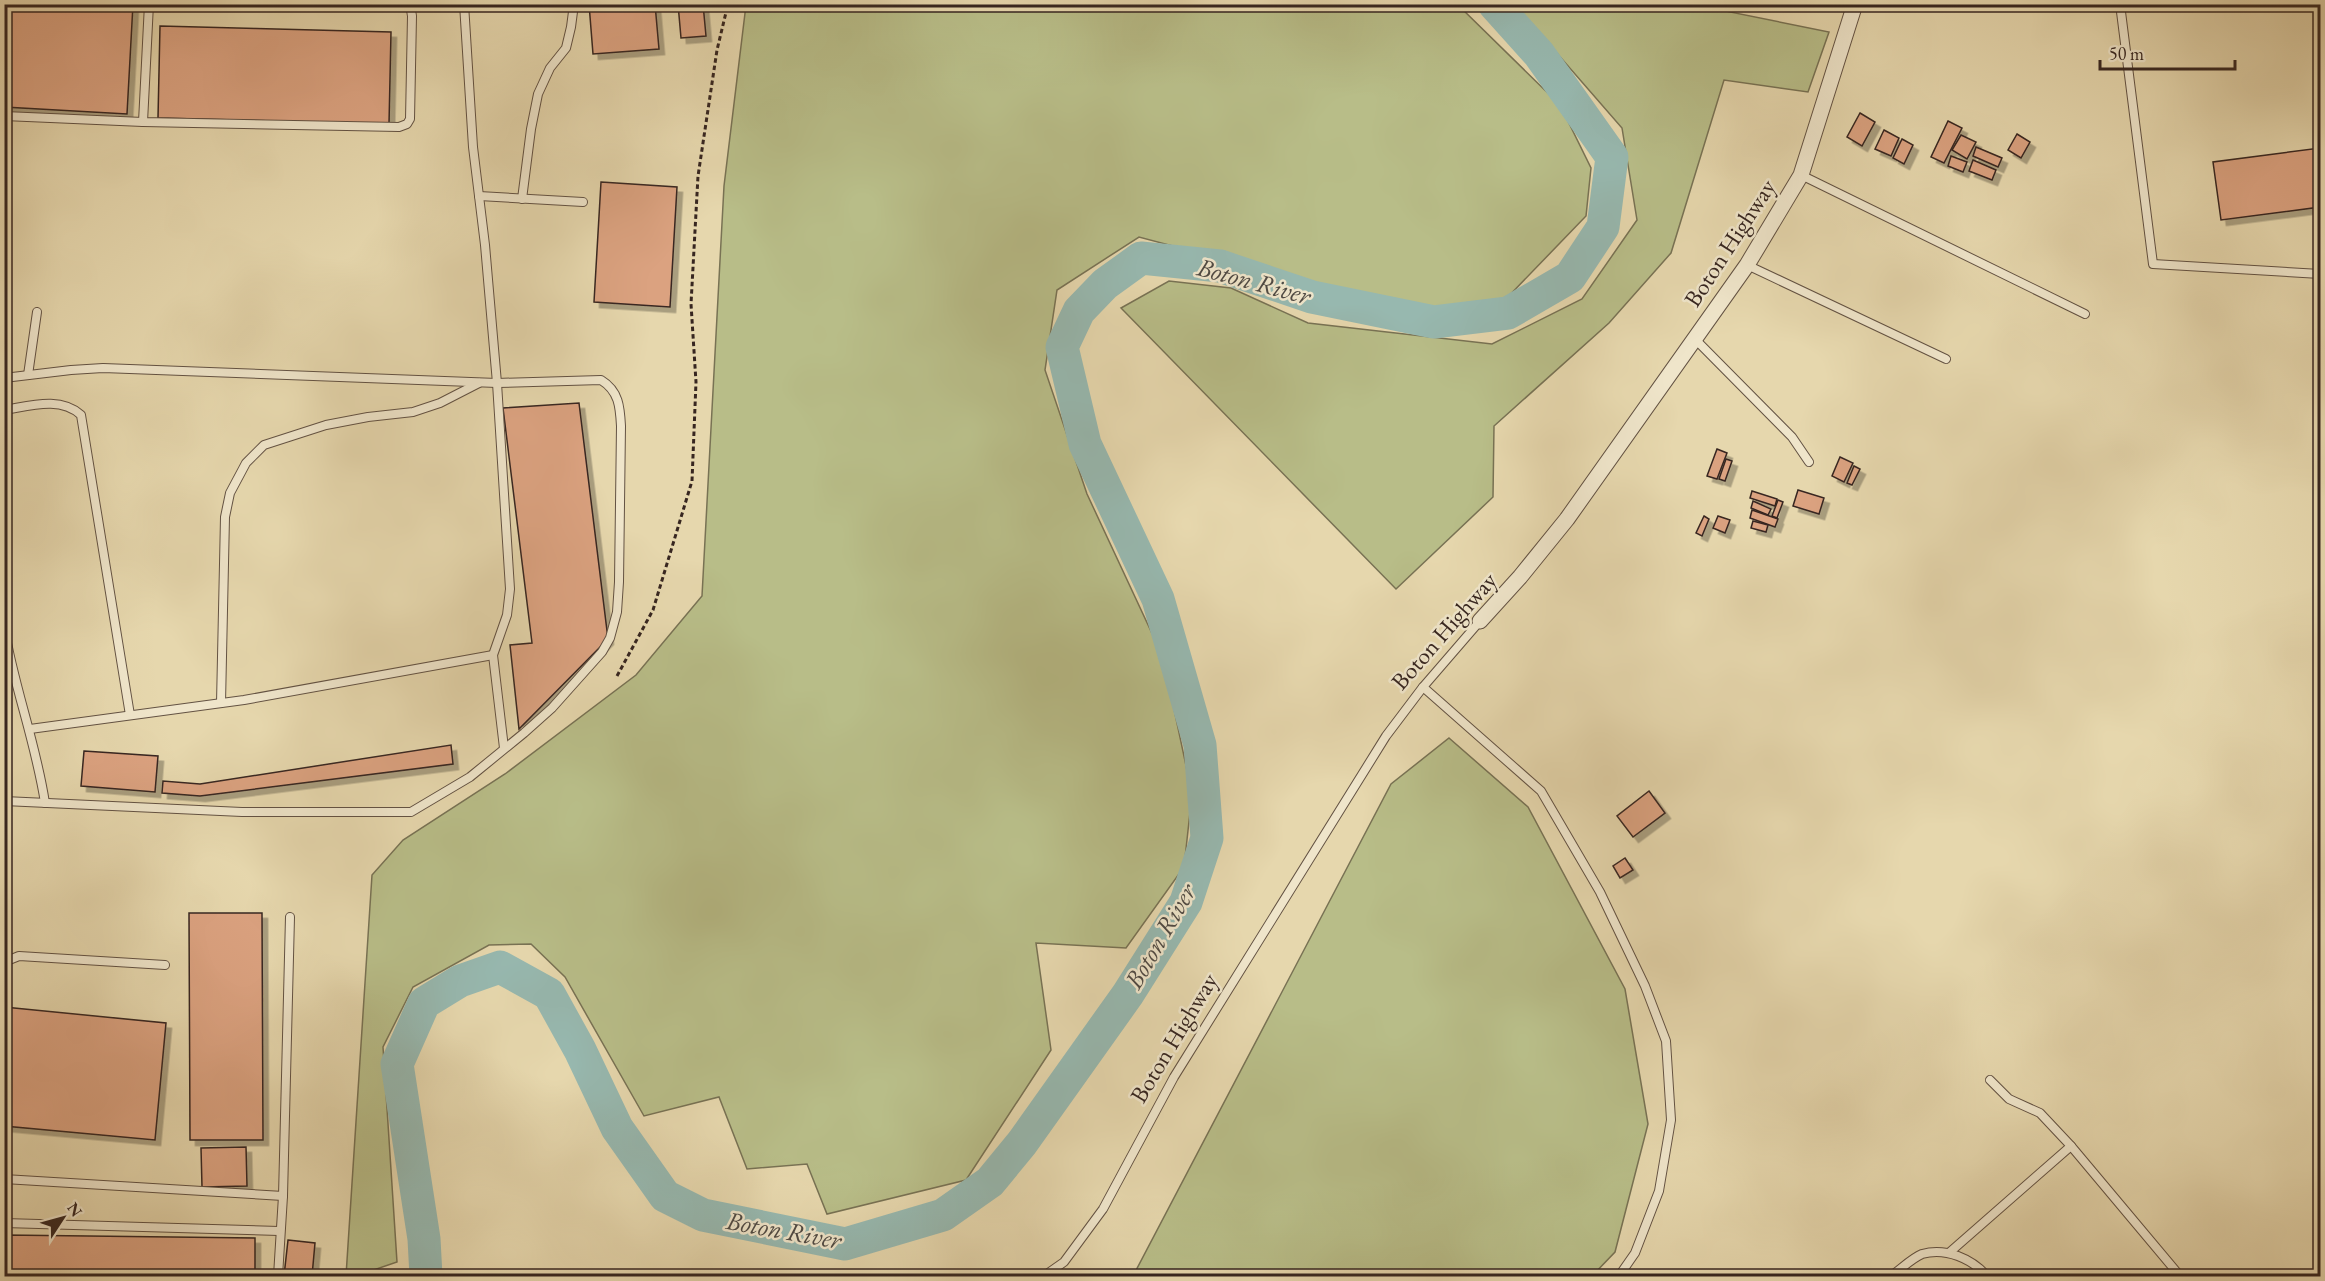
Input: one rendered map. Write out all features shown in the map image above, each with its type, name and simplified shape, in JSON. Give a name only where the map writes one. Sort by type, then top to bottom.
[{"type":"street","name":"Boton Highway","points":[[1480,621],[1520,577],[1567,519],[1747,265],[1801,175],[1855,4]]},
{"type":"lane","points":[[142,122],[149,4]]},
{"type":"lane","points":[[4,116],[142,122],[399,128],[407,124],[410,119],[412,16],[411,10],[405,4]]},
{"type":"lane","points":[[464,4],[473,147],[497,383],[510,589],[507,615],[493,655],[504,748]]},
{"type":"lane","points":[[522,199],[538,94],[550,68],[566,48],[572,27],[574,4]]},
{"type":"lane","points":[[2120,4],[2153,264],[2320,274]]},
{"type":"lane","points":[[1801,175],[2085,314]]},
{"type":"lane","points":[[479,196],[583,202]]},
{"type":"lane","points":[[1747,265],[1946,359]]},
{"type":"lane","points":[[28,375],[37,312]]},
{"type":"lane","points":[[1694,338],[1792,437],[1809,462]]},
{"type":"lane","points":[[4,378],[71,370],[115,368],[497,383],[601,380],[612,387],[620,406],[621,426],[619,582],[617,612],[610,638],[602,652],[552,708],[470,777],[411,812],[242,812],[4,801]]},
{"type":"lane","points":[[221,703],[225,517],[230,493],[246,463],[264,445],[290,435],[368,417],[413,412],[440,403],[480,382]]},
{"type":"lane","points":[[4,410],[60,403],[71,406],[81,415],[130,715]]},
{"type":"lane","name":"Boton Highway","points":[[1044,1276],[1064,1262],[1103,1209],[1174,1077],[1386,736],[1423,687],[1480,621]]},
{"type":"lane","points":[[4,627],[8,659],[30,729],[45,802]]},
{"type":"lane","points":[[30,729],[221,703],[493,655]]},
{"type":"lane","points":[[1423,687],[1541,791],[1600,892],[1645,986],[1666,1041],[1671,1120],[1659,1191],[1635,1253],[1619,1276]]},
{"type":"lane","points":[[278,1276],[279,1231],[283,1196],[290,917]]},
{"type":"lane","points":[[4,962],[20,956],[165,964]]},
{"type":"lane","points":[[1990,1080],[2009,1099],[2040,1113],[2071,1146],[2180,1276]]},
{"type":"lane","points":[[1950,1252],[2071,1146]]},
{"type":"lane","points":[[4,1179],[283,1196]]},
{"type":"lane","points":[[4,1222],[279,1231]]},
{"type":"lane","points":[[1891,1276],[1922,1254],[1950,1252],[1980,1268],[1987,1276]]},
{"type":"path","points":[[617,676],[652,610],[692,481],[696,382],[691,304],[698,176],[717,50],[728,4]]},
{"type":"green space","points":[[746,5],[1458,5],[1560,105],[1591,168],[1586,216],[1504,301],[1434,309],[1316,284],[1139,237],[1057,290],[1045,370],[1087,494],[1163,657],[1192,794],[1184,867],[1126,948],[1036,943],[1051,1050],[966,1180],[827,1214],[807,1164],[747,1169],[719,1097],[644,1116],[565,977],[531,944],[489,945],[413,987],[383,1047],[397,1262],[356,1276],[346,1276],[372,875],[403,840],[505,774],[636,675],[702,596],[724,186]]},
{"type":"green space","points":[[1515,5],[1725,5],[1725,11],[1829,32],[1808,92],[1724,80],[1671,253],[1609,323],[1494,426],[1493,497],[1396,589],[1121,308],[1169,281],[1231,288],[1308,323],[1492,344],[1582,299],[1637,220],[1622,128]]},
{"type":"green space","points":[[1449,738],[1528,807],[1625,989],[1648,1124],[1615,1252],[1592,1276],[1133,1276],[1391,784]]},
{"type":"building","points":[[8,4],[133,4],[127,114],[4,107]]},
{"type":"building","points":[[589,4],[655,4],[659,49],[593,54]]},
{"type":"building","points":[[678,4],[703,4],[706,36],[681,38]]},
{"type":"building","points":[[160,26],[391,32],[389,124],[158,118]]},
{"type":"building","points":[[1860,113],[1875,122],[1862,146],[1847,137]]},
{"type":"building","points":[[1948,121],[1962,128],[1944,163],[1931,157]]},
{"type":"building","points":[[1884,130],[1899,138],[1891,156],[1875,149]]},
{"type":"building","points":[[2017,134],[2030,142],[2021,158],[2008,150]]},
{"type":"building","points":[[1961,135],[1976,142],[1967,159],[1952,150]]},
{"type":"building","points":[[1902,139],[1913,145],[1904,164],[1893,158]]},
{"type":"building","points":[[1976,147],[2002,158],[1998,167],[1973,156]]},
{"type":"building","points":[[2320,148],[2320,207],[2221,220],[2213,162]]},
{"type":"building","points":[[1951,156],[1967,162],[1963,172],[1948,166]]},
{"type":"building","points":[[1973,160],[1996,170],[1992,180],[1969,171]]},
{"type":"building","points":[[601,182],[677,187],[670,307],[594,302]]},
{"type":"building","points":[[579,403],[608,639],[519,729],[510,645],[532,643],[503,408]]},
{"type":"building","points":[[1717,449],[1727,453],[1717,479],[1707,476]]},
{"type":"building","points":[[1840,457],[1853,463],[1844,482],[1832,476]]},
{"type":"building","points":[[1726,459],[1732,461],[1725,481],[1719,479]]},
{"type":"building","points":[[1854,466],[1860,469],[1852,485],[1847,483]]},
{"type":"building","points":[[1798,490],[1824,498],[1819,514],[1793,506]]},
{"type":"building","points":[[1752,491],[1777,499],[1775,506],[1750,498]]},
{"type":"building","points":[[1778,500],[1783,502],[1777,518],[1772,516]]},
{"type":"building","points":[[1753,501],[1771,509],[1768,515],[1751,508]]},
{"type":"building","points":[[1752,510],[1778,519],[1775,527],[1750,518]]},
{"type":"building","points":[[1704,516],[1709,519],[1702,536],[1696,533]]},
{"type":"building","points":[[1718,516],[1730,520],[1725,533],[1713,528]]},
{"type":"building","points":[[1753,521],[1768,525],[1766,532],[1751,528]]},
{"type":"building","points":[[451,745],[453,764],[200,796],[162,793],[163,781],[200,784]]},
{"type":"building","points":[[84,751],[158,756],[155,792],[81,786]]},
{"type":"building","points":[[1649,791],[1665,813],[1633,837],[1617,816]]},
{"type":"building","points":[[1625,858],[1633,870],[1620,878],[1613,866]]},
{"type":"building","points":[[189,913],[262,913],[263,1140],[190,1140]]},
{"type":"building","points":[[4,1007],[166,1023],[155,1140],[4,1126]]},
{"type":"building","points":[[246,1147],[247,1186],[202,1187],[201,1148]]},
{"type":"building","points":[[4,1235],[255,1238],[255,1276],[4,1276]]},
{"type":"building","points":[[288,1240],[315,1243],[312,1276],[284,1276]]},
{"type":"waterway","name":"Boton River","points":[[426,1276],[424,1239],[397,1064],[424,1003],[460,981],[500,967],[549,994],[580,1050],[617,1128],[665,1196],[703,1215],[845,1244],[943,1215],[990,1182],[1022,1143],[1128,994],[1186,902],[1207,838],[1200,745],[1158,599],[1085,444],[1062,347],[1079,311],[1105,284],[1141,258],[1220,266],[1312,297],[1434,322],[1508,313],[1570,277],[1603,227],[1612,157],[1539,54],[1494,4]]}]
